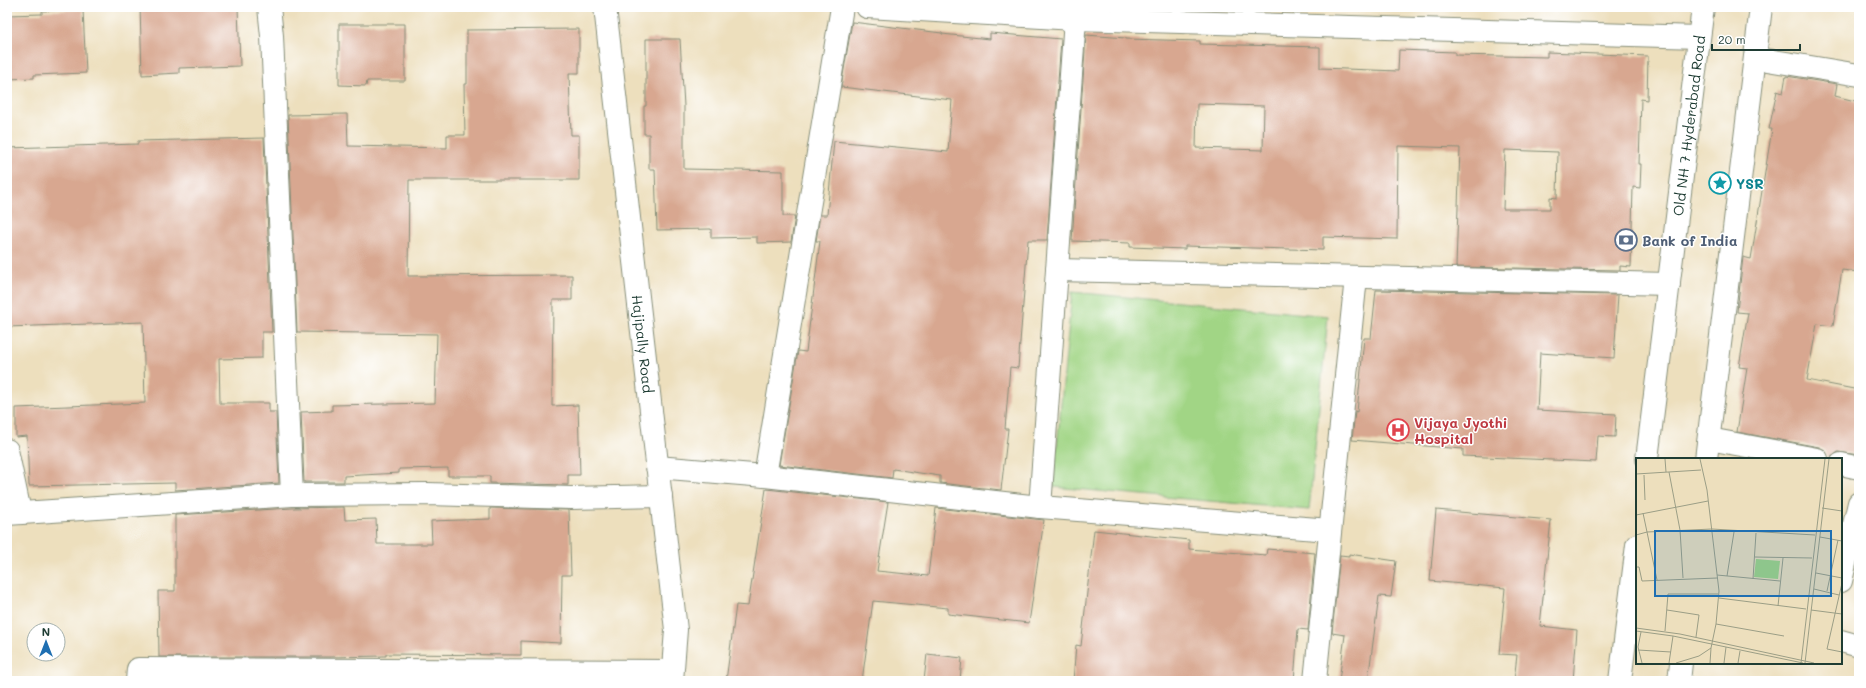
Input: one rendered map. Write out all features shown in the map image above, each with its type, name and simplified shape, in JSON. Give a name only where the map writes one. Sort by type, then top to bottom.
[{"type":"street","points":[[269,7],[272,36],[292,495]]},
{"type":"street","name":"Hajipally Road","points":[[605,7],[676,630],[672,676]]},
{"type":"street","points":[[765,476],[842,7]]},
{"type":"street","points":[[867,7],[1075,19],[1699,37]]},
{"type":"street","name":"Old NH 7 Hyderabad Road","points":[[1647,458],[1703,7]]},
{"type":"street","points":[[1761,7],[1708,449],[1806,458]]},
{"type":"street","points":[[1040,507],[1075,19]]},
{"type":"street","points":[[1754,58],[1859,75]]},
{"type":"street","points":[[1057,270],[1669,284]]},
{"type":"street","points":[[1315,681],[1356,277]]},
{"type":"street","points":[[7,450],[14,513],[292,495],[428,494],[571,498],[661,496]]},
{"type":"street","points":[[1842,464],[1859,468]]},
{"type":"street","points":[[657,467],[765,476],[1040,507],[1330,530]]},
{"type":"street","points":[[1842,577],[1859,503]]},
{"type":"street","points":[[1620,681],[1636,552]]},
{"type":"street","points":[[1842,641],[1859,646]]},
{"type":"street","points":[[1679,681],[1681,664]]},
{"type":"street","points":[[137,681],[138,669],[672,676]]},
{"type":"green space","points":[[1072,292],[1328,316],[1309,510],[1053,487]]},
{"type":"building","points":[[140,7],[238,7],[240,66],[179,68],[179,73],[142,75]]},
{"type":"building","points":[[83,10],[86,73],[34,75],[34,78],[7,79],[7,15],[42,14],[42,11]]},
{"type":"building","points":[[852,22],[990,39],[990,33],[1061,39],[1047,240],[1028,240],[1018,368],[1010,367],[1005,429],[1008,429],[1001,490],[940,483],[940,476],[893,469],[892,478],[779,465],[798,351],[806,352],[820,241],[816,241],[820,215],[827,215],[834,141],[948,152],[952,100],[841,87]]},
{"type":"building","points":[[339,24],[405,24],[405,81],[367,81],[366,86],[339,85]]},
{"type":"building","points":[[579,29],[579,73],[569,73],[571,135],[579,135],[579,180],[409,180],[408,276],[572,275],[572,300],[553,300],[552,406],[578,405],[580,475],[568,475],[568,485],[490,483],[490,476],[448,476],[448,468],[399,469],[399,473],[344,476],[344,482],[304,482],[301,412],[332,411],[332,405],[435,403],[437,334],[297,332],[288,115],[347,114],[348,146],[447,148],[447,135],[465,135],[464,84],[467,84],[467,30]]},
{"type":"building","points":[[1086,35],[1126,39],[1200,41],[1200,44],[1320,47],[1320,68],[1398,71],[1399,50],[1455,52],[1455,55],[1547,57],[1547,52],[1648,56],[1647,100],[1641,99],[1639,164],[1641,164],[1640,188],[1633,187],[1631,267],[1620,266],[1620,270],[1456,267],[1460,148],[1398,146],[1397,239],[1323,237],[1323,250],[1185,246],[1185,249],[1130,247],[1130,243],[1072,241]],"holes":[[[1197,104],[1264,106],[1263,150],[1196,148]],[[1505,150],[1558,152],[1557,198],[1550,197],[1550,209],[1503,209]]]},
{"type":"building","points":[[646,39],[680,39],[684,106],[684,169],[783,171],[783,216],[795,216],[791,242],[757,243],[757,237],[711,238],[711,229],[657,230],[655,169],[649,169],[649,134],[644,134],[644,106],[646,106]]},
{"type":"building","points":[[1786,76],[1837,84],[1835,96],[1859,102],[1859,272],[1842,270],[1833,326],[1817,324],[1807,380],[1859,390],[1859,455],[1838,452],[1829,458],[1825,450],[1819,447],[1737,432],[1747,368],[1739,367],[1748,313],[1737,312],[1743,257],[1751,259],[1772,129],[1769,129],[1777,91],[1783,93]]},
{"type":"building","points":[[264,138],[272,332],[262,332],[262,358],[219,359],[220,403],[269,403],[269,412],[276,412],[279,483],[175,490],[175,483],[29,486],[27,436],[16,437],[16,408],[145,403],[143,322],[7,327],[7,148],[138,144],[138,141]]},
{"type":"building","points":[[1376,290],[1618,295],[1614,358],[1540,353],[1537,410],[1616,414],[1615,437],[1598,436],[1596,462],[1463,456],[1463,449],[1352,440],[1355,411],[1357,412],[1364,338],[1371,338]]},
{"type":"building","points":[[766,489],[888,502],[877,571],[928,576],[936,508],[1044,520],[1029,623],[948,614],[948,608],[873,601],[862,681],[726,681],[736,605],[748,606]]},
{"type":"building","points":[[344,507],[345,520],[376,519],[377,544],[432,544],[431,521],[490,519],[490,508],[569,510],[571,575],[562,575],[561,643],[521,641],[521,655],[386,654],[386,656],[329,657],[159,657],[158,591],[175,591],[175,515],[292,508]]},
{"type":"building","points":[[1436,510],[1551,520],[1540,626],[1577,630],[1573,681],[1514,681],[1517,655],[1499,654],[1505,588],[1430,581]]},
{"type":"building","points":[[1094,530],[1189,540],[1189,549],[1266,555],[1267,549],[1315,553],[1308,630],[1298,629],[1294,681],[1073,681],[1076,645],[1081,646]]},
{"type":"building","points":[[1349,554],[1396,561],[1391,597],[1379,596],[1368,681],[1339,681],[1345,635],[1332,633],[1340,555],[1349,556]]},
{"type":"building","points":[[927,654],[962,658],[960,681],[924,681]]},
{"type":"place","name":"YSR","points":[[1720,183]]},
{"type":"place","name":"Bank of India","points":[[1626,240]]},
{"type":"place","name":"Vijaya Jyothi Hospital","points":[[1398,430]]}]
